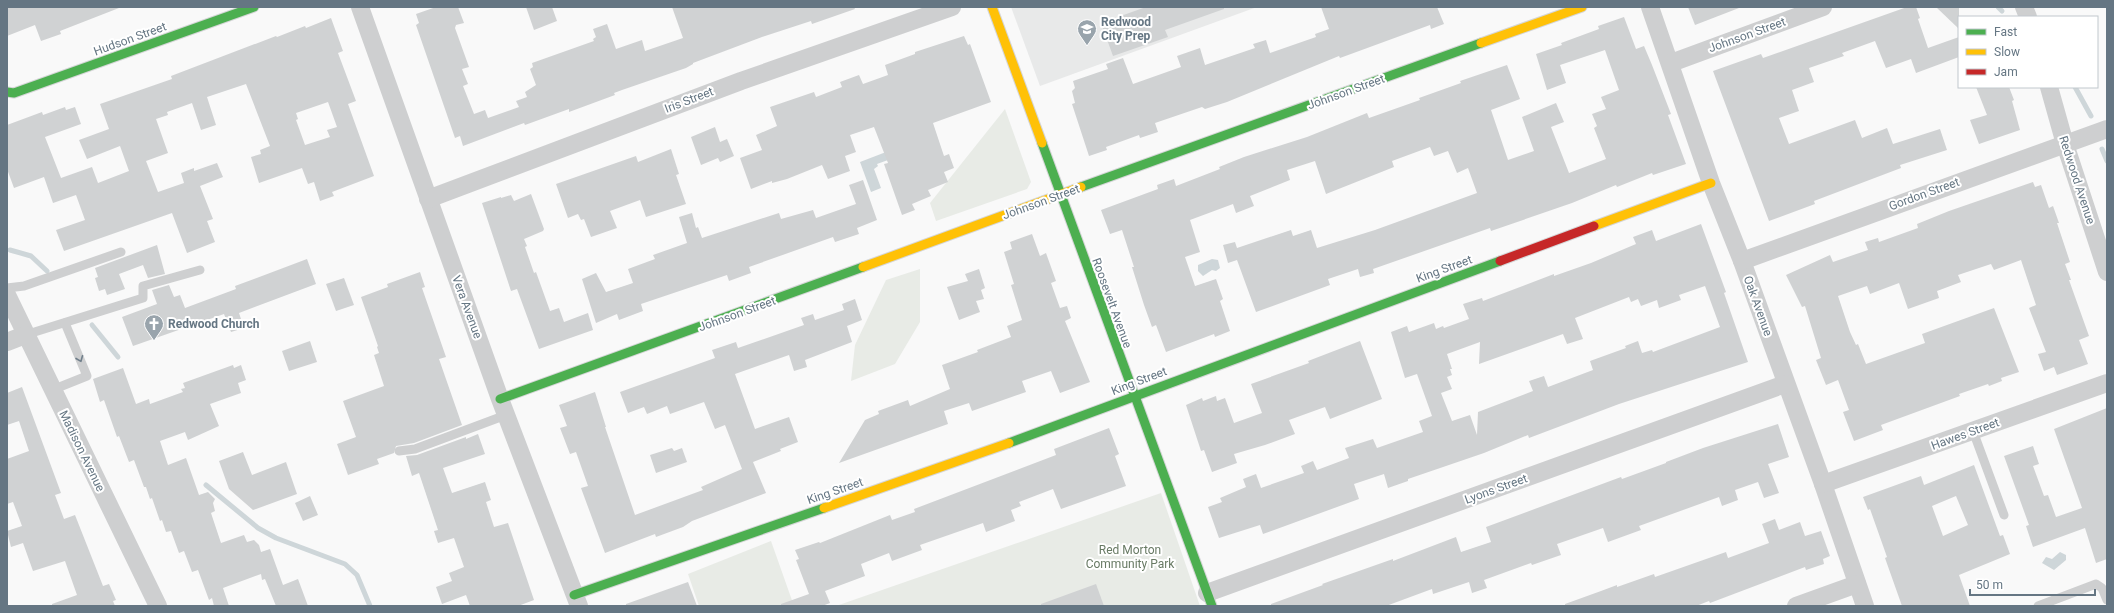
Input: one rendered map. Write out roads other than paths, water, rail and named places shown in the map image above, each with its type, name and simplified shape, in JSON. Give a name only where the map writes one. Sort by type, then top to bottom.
[{"type":"street","name":"Hudson Street","points":[[7,102],[10,92],[254,7]]},
{"type":"street","name":"Vera Avenue","points":[[360,7],[503,407],[576,601]]},
{"type":"street","name":"Iris Street","points":[[428,199],[741,81],[952,7]]},
{"type":"street","name":"Roosevelt Avenue","points":[[992,7],[1060,196],[1210,600]]},
{"type":"street","name":"Johnson Street","points":[[503,407],[1060,196],[1582,7]]},
{"type":"street","name":"Oak Avenue","points":[[1650,7],[1671,63],[1711,183],[1742,261],[1785,384],[1824,484],[1865,606]]},
{"type":"street","name":"Johnson Street","points":[[1671,63],[1823,7]]},
{"type":"street","name":"Redwood Avenue","points":[[2049,88],[2065,144],[2107,272]]},
{"type":"street","name":"Gordon Street","points":[[1742,261],[2107,129]]},
{"type":"street","name":"King Street","points":[[576,601],[1711,183]]},
{"type":"street","name":"Madison Avenue","points":[[7,295],[25,335],[158,606]]},
{"type":"street","points":[[7,342],[25,335]]},
{"type":"street","name":"Hawes Street","points":[[1824,484],[2107,383]]},
{"type":"street","name":"Lyons Street","points":[[1210,600],[1785,384]]},
{"type":"street","points":[[1796,606],[1857,584]]},
{"type":"lane","points":[[7,288],[24,286],[121,252]]},
{"type":"lane","points":[[25,335],[143,298],[143,286],[200,270]]},
{"type":"lane","points":[[52,390],[87,376],[65,323]]},
{"type":"lane","points":[[399,452],[415,449],[503,407]]},
{"type":"lane","points":[[1973,431],[2004,515]]},
{"type":"lane","points":[[2038,606],[2096,584],[2102,588],[2107,600]]},
{"type":"waterway","points":[[1998,7],[2002,11]]},
{"type":"waterway","points":[[2076,88],[2091,116]]},
{"type":"waterway","points":[[2102,149],[2107,161]]},
{"type":"waterway","points":[[10,250],[31,256],[47,271]]},
{"type":"waterway","points":[[92,325],[118,357]]},
{"type":"waterway","points":[[206,485],[258,528],[276,538],[345,564],[357,575],[370,606]]},
{"type":"place","name":"Redwood City Prep","points":[[1087,46]]},
{"type":"place","name":"Redwood Church","points":[[154,341]]},
{"type":"park label","name":"Red Morton Community Park","points":[[1130,557]]}]
